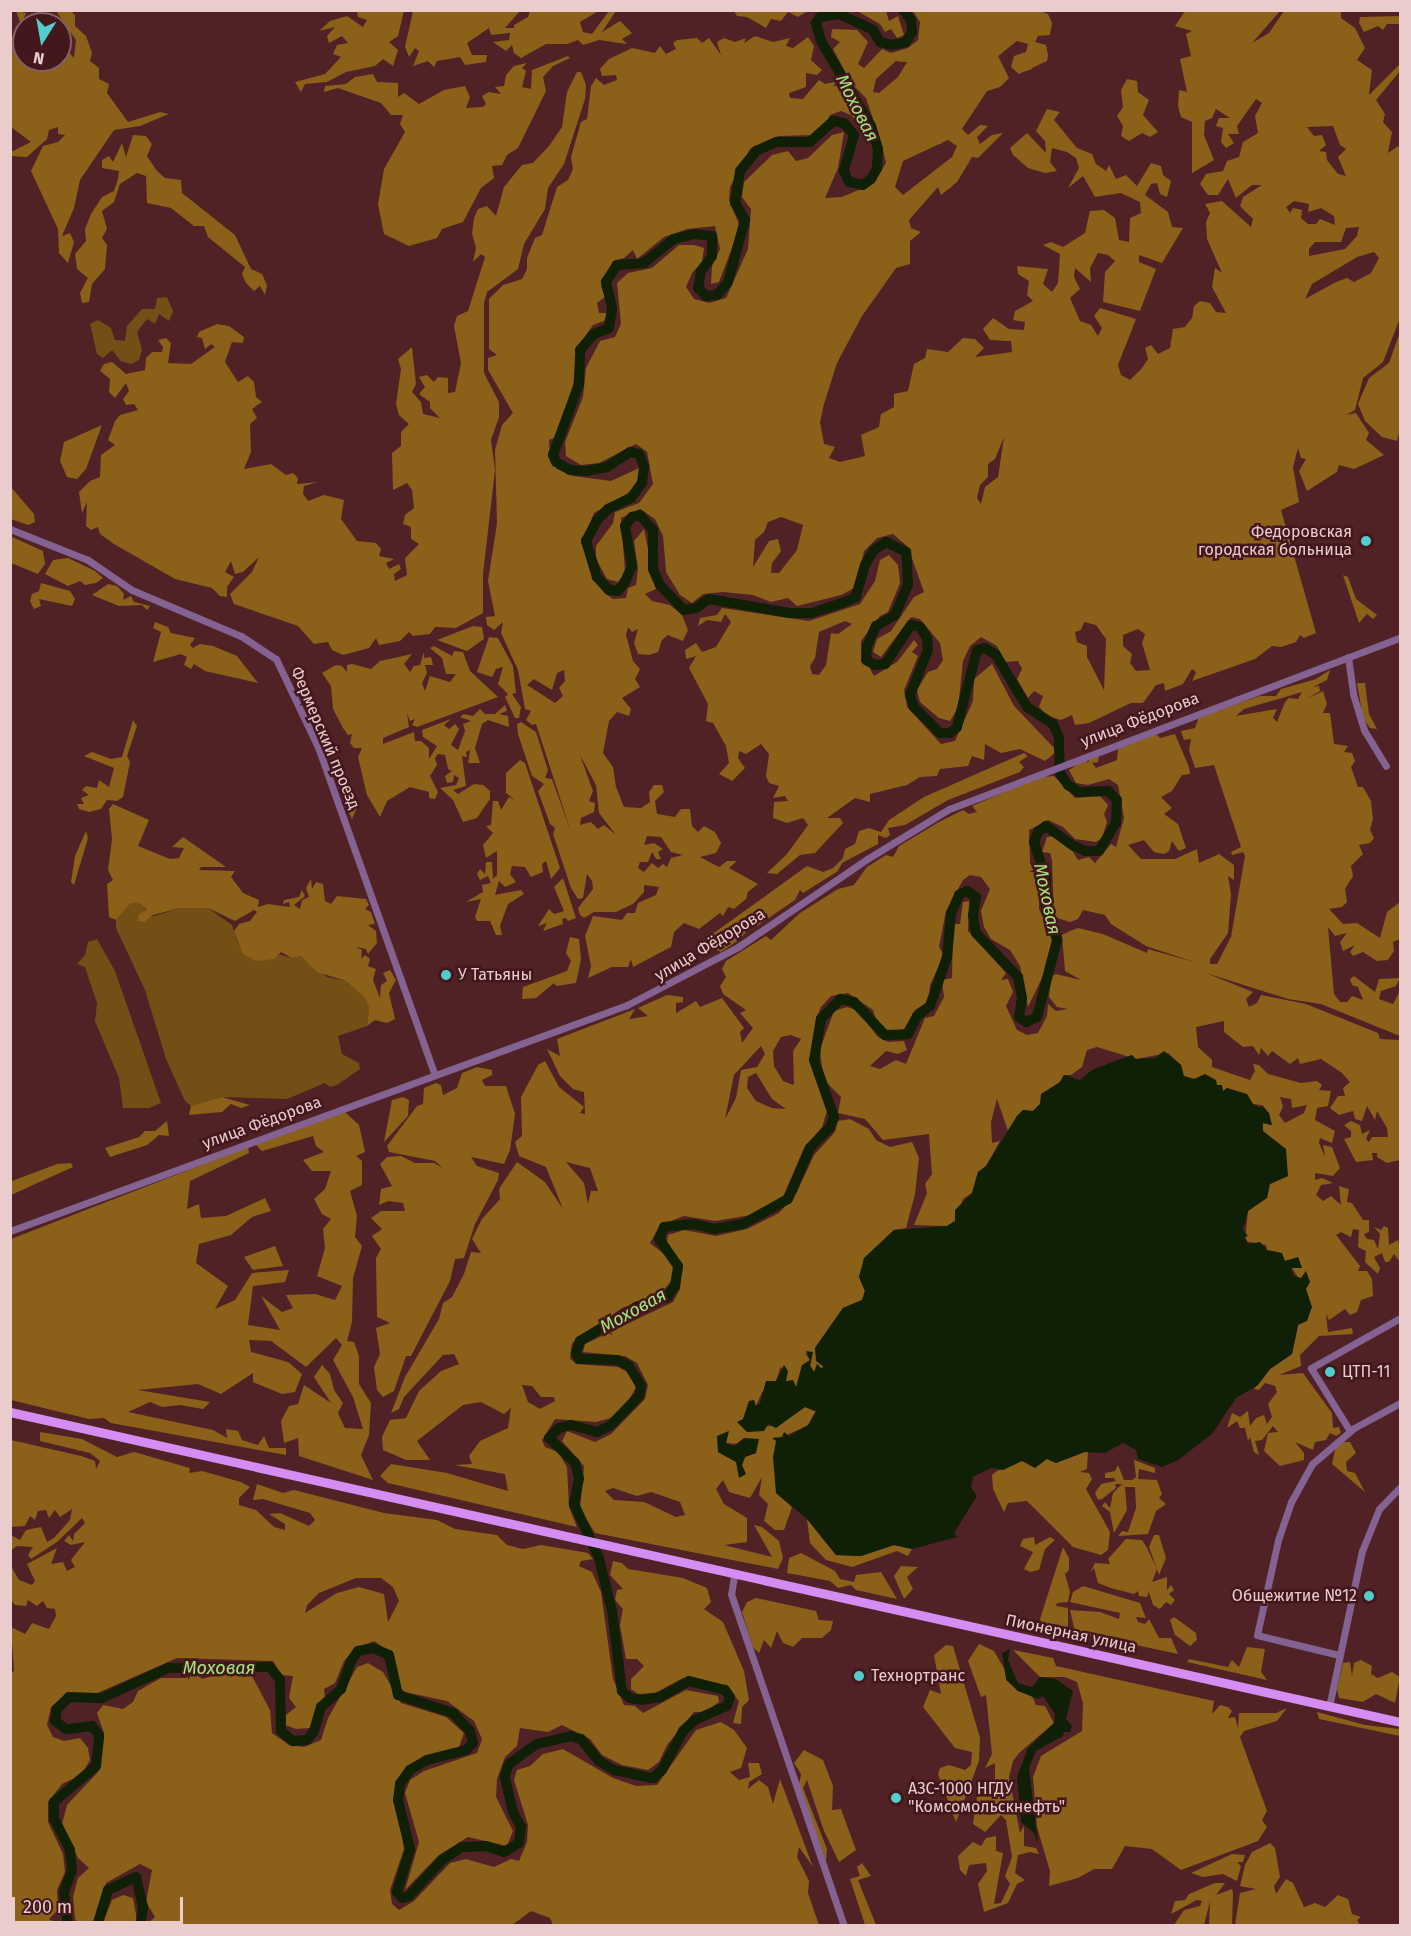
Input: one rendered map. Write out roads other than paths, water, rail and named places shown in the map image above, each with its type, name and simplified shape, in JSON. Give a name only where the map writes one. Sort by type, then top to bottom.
[{"type":"main road","name":"Пионерная улица","points":[[10,1412],[563,1538],[1401,1722]]},
{"type":"street","name":"Фермерский проезд","points":[[10,529],[88,560],[132,590],[241,636],[276,659],[318,747],[435,1075]]},
{"type":"street","name":"улица Фёдорова","points":[[10,1231],[627,1005],[681,980],[738,947],[931,817],[1043,771],[1401,638]]},
{"type":"street","points":[[1348,657],[1353,694],[1364,730],[1386,766]]},
{"type":"street","points":[[1350,1431],[1311,1368],[1401,1318]]},
{"type":"street","points":[[1339,1655],[1257,1635],[1278,1540],[1291,1502],[1312,1464],[1350,1431],[1401,1403]]},
{"type":"street","points":[[1329,1707],[1369,1530],[1379,1509],[1401,1487]]},
{"type":"street","points":[[734,1576],[731,1594],[844,1926]]},
{"type":"waterway","name":"Моховая","points":[[68,1926],[64,1892],[72,1870],[70,1850],[54,1819],[54,1802],[96,1766],[99,1735],[92,1726],[66,1729],[55,1721],[57,1709],[69,1697],[102,1698],[168,1668],[270,1667],[280,1680],[281,1731],[293,1741],[307,1740],[314,1731],[321,1707],[341,1689],[351,1661],[358,1651],[373,1648],[389,1655],[398,1695],[453,1713],[470,1731],[473,1743],[466,1750],[427,1760],[410,1770],[400,1784],[398,1800],[410,1849],[397,1892],[402,1898],[409,1896],[442,1860],[462,1847],[486,1846],[504,1852],[519,1843],[521,1827],[513,1812],[505,1776],[509,1764],[537,1744],[571,1736],[581,1739],[599,1761],[614,1770],[653,1778],[662,1770],[683,1731],[695,1720],[727,1706],[730,1697],[725,1690],[689,1681],[660,1697],[642,1700],[630,1698],[622,1691],[612,1611],[599,1558],[574,1504],[579,1478],[575,1463],[549,1438],[559,1428],[571,1425],[597,1432],[610,1426],[639,1396],[641,1386],[629,1366],[617,1360],[579,1359],[576,1353],[580,1341],[636,1307],[667,1297],[675,1286],[678,1266],[659,1239],[664,1227],[693,1224],[714,1229],[743,1224],[788,1199],[810,1148],[830,1127],[834,1117],[814,1060],[821,1019],[840,999],[854,1002],[885,1035],[908,1034],[917,1016],[930,1006],[947,957],[951,914],[959,895],[967,891],[976,897],[973,915],[976,933],[1018,977],[1022,998],[1019,1017],[1026,1022],[1037,1017],[1057,940],[1045,904],[1046,879],[1034,842],[1038,832],[1046,826],[1074,846],[1086,851],[1099,851],[1116,823],[1117,800],[1108,791],[1079,792],[1068,785],[1060,773],[1059,737],[1053,724],[1027,707],[996,655],[985,648],[977,650],[957,727],[950,733],[940,733],[914,707],[910,695],[928,650],[927,638],[920,627],[911,625],[885,664],[875,665],[866,660],[867,646],[876,626],[895,615],[908,585],[906,552],[886,542],[874,550],[865,565],[856,597],[842,603],[812,613],[790,613],[709,599],[696,608],[684,610],[660,585],[653,569],[653,530],[640,515],[632,517],[625,526],[632,566],[618,591],[609,590],[597,577],[586,541],[597,520],[608,509],[631,498],[642,483],[644,466],[639,454],[630,452],[607,467],[587,471],[570,470],[556,462],[553,455],[579,384],[580,350],[594,334],[609,328],[612,308],[606,282],[617,265],[644,263],[674,239],[694,234],[712,236],[712,256],[701,271],[698,288],[706,296],[717,295],[728,282],[745,220],[735,203],[740,171],[756,151],[776,142],[810,142],[833,121],[844,123],[854,135],[844,171],[849,182],[863,185],[871,179],[877,168],[878,149],[871,126],[821,41],[816,23],[820,17],[839,14],[873,30],[880,42],[892,45],[906,42],[912,32],[911,20],[903,10]]},
{"type":"waterway","name":"Моховая","points":[[97,1926],[108,1890],[136,1877],[143,1908],[140,1926]]},
{"type":"place","name":"Федоровская городская больница","points":[[1366,541]]},
{"type":"place","name":"У Татьяны","points":[[446,975]]},
{"type":"place","name":"ЦТП-11","points":[[1330,1372]]},
{"type":"place","name":"Общежитие №12","points":[[1369,1596]]},
{"type":"place","name":"Технортранс","points":[[859,1676]]},
{"type":"place","name":"АЗС-1000 НГДУ \"Комсомольскнефть\"","points":[[896,1798]]}]
